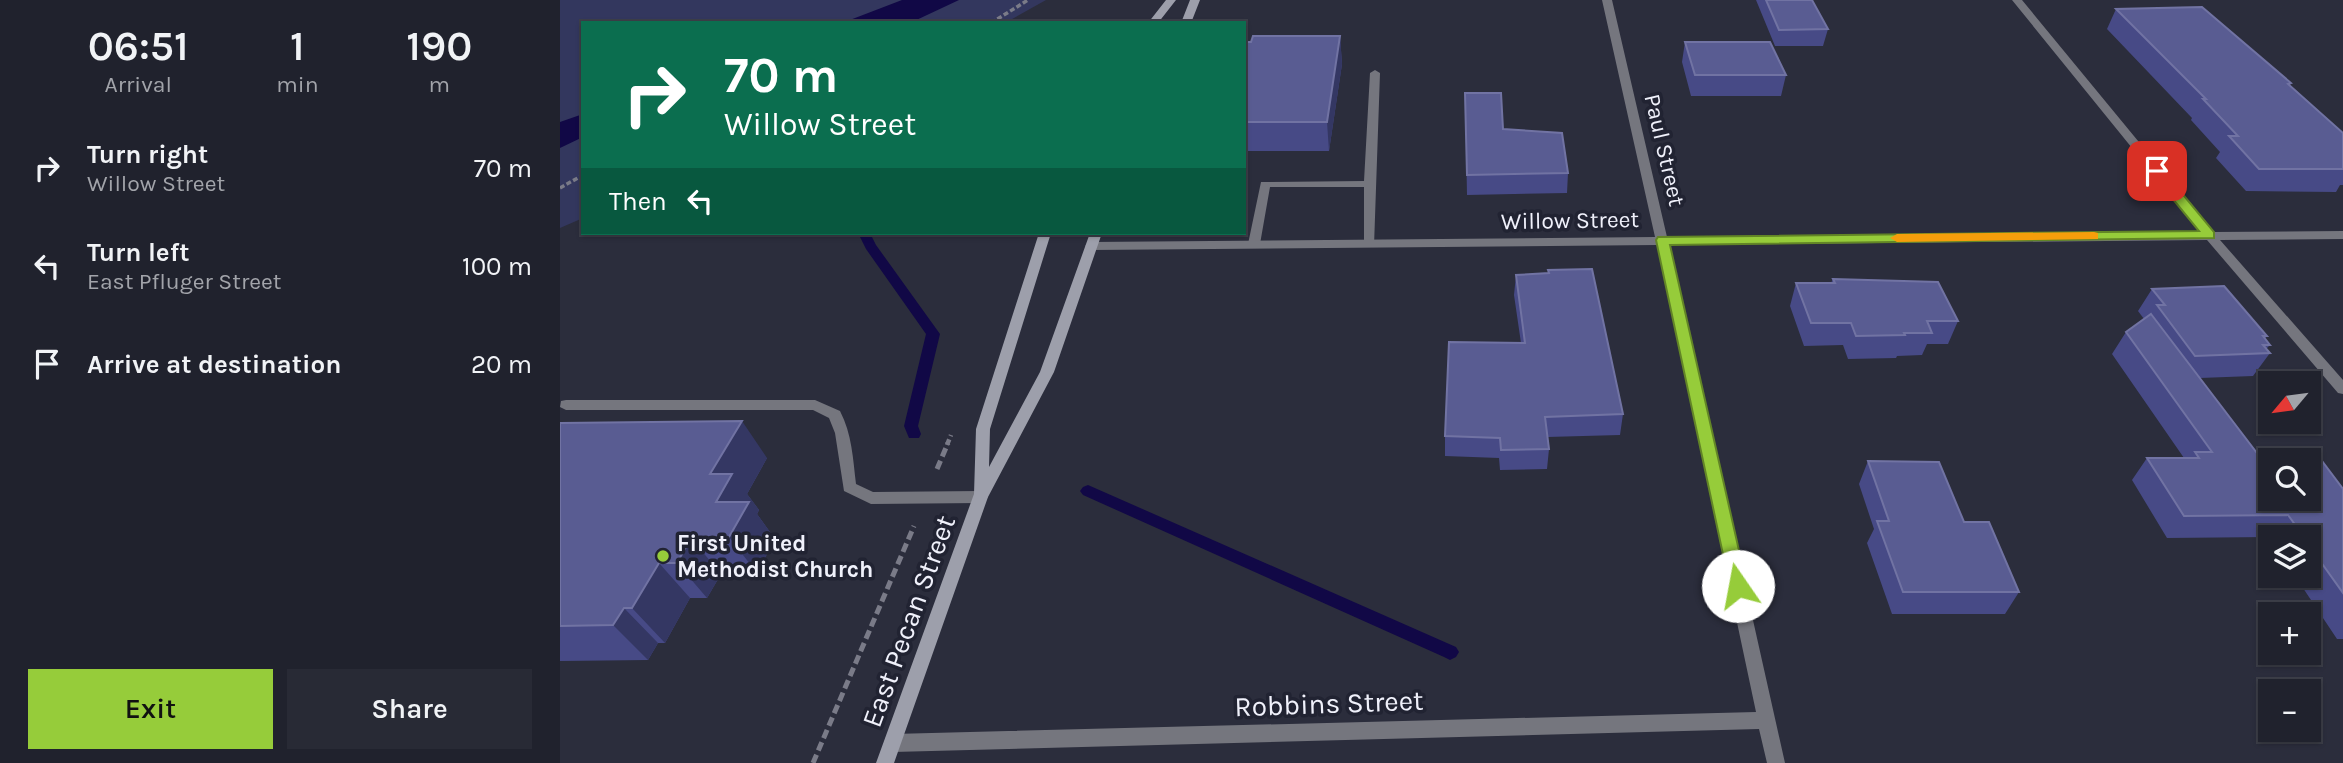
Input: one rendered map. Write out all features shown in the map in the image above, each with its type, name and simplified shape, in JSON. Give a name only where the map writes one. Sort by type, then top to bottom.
[{"type":"main road","points":[[1154,0],[1157,21]]},
{"type":"main road","points":[[1157,21],[1171,0]]},
{"type":"main road","points":[[1187,21],[1195,0]]},
{"type":"main road","name":"East Pecan Street","points":[[980,496],[983,429],[1044,235]]},
{"type":"main road","name":"East Pecan Street","points":[[885,763],[980,496],[1047,372],[1094,239]]},
{"type":"street","name":"Paul Street","points":[[1607,0],[1776,763]]},
{"type":"street","points":[[2017,0],[2209,235],[2343,389]]},
{"type":"street","points":[[1370,243],[1375,73]]},
{"type":"street","points":[[1254,244],[1265,184],[1370,184]]},
{"type":"street","name":"Willow Street","points":[[1094,239],[1254,244],[2343,234]]},
{"type":"street","points":[[566,405],[814,405],[835,415],[842,433],[849,487],[871,498],[980,496]]},
{"type":"street","name":"Robbins Street","points":[[892,743],[1766,720]]},
{"type":"path","points":[[995,21],[1028,0]]},
{"type":"path","points":[[560,188],[581,176]]},
{"type":"shaded area","points":[[560,0],[1046,0],[1009,21],[581,21],[581,219],[560,228]]},
{"type":"shaded area","points":[[902,0],[959,0],[914,21],[847,21]]},
{"type":"shaded area","points":[[581,115],[581,138],[560,148],[560,122]]},
{"type":"building","points":[[1766,0],[1812,0],[1828,29],[1779,30]]},
{"type":"building","points":[[2202,7],[2291,83],[2288,84],[2343,133],[2343,169],[2259,169],[2229,136],[2238,136],[2203,99],[2206,99],[2116,9]]},
{"type":"building","points":[[1253,36],[1340,36],[1327,122],[1246,122],[1246,42],[1251,42]]},
{"type":"building","points":[[1685,42],[1770,42],[1786,75],[1695,75]]},
{"type":"building","points":[[1465,93],[1501,93],[1503,129],[1562,133],[1568,173],[1467,175]]},
{"type":"building","points":[[1592,269],[1623,414],[1545,417],[1549,449],[1501,450],[1500,438],[1445,436],[1449,342],[1525,343],[1516,275],[1549,273],[1548,270]]},
{"type":"building","points":[[1833,279],[1938,282],[1958,321],[1927,321],[1932,333],[1856,336],[1851,323],[1811,323],[1796,283],[1835,283]]},
{"type":"building","points":[[2224,286],[2267,336],[2263,336],[2270,345],[2263,345],[2270,353],[2195,356],[2157,305],[2165,305],[2152,289]]},
{"type":"building","points":[[2151,314],[2258,454],[2258,511],[2321,511],[2321,460],[2343,489],[2343,593],[2321,562],[2321,525],[2295,525],[2288,515],[2184,516],[2147,458],[2199,458],[2195,452],[2212,452],[2126,332]]},
{"type":"building","name":"First United Methodist Church","points":[[742,421],[710,474],[732,474],[716,502],[749,502],[729,537],[691,538],[677,563],[659,563],[632,608],[624,608],[613,625],[560,626],[560,423]]},
{"type":"building","points":[[1868,461],[1939,462],[1964,522],[1989,522],[2019,592],[1903,592],[1877,521],[1889,521]]},
{"type":"waterway","points":[[865,235],[933,334],[911,426],[914,434]]},
{"type":"waterway","points":[[1088,491],[1450,652]]},
{"type":"slow traffic","points":[[1897,238],[2094,236]]},
{"type":"place","name":"First United Methodist Church","points":[[663,556]]},
{"type":"route","points":[[1738,586],[1662,240],[2209,235],[2157,171]]}]
